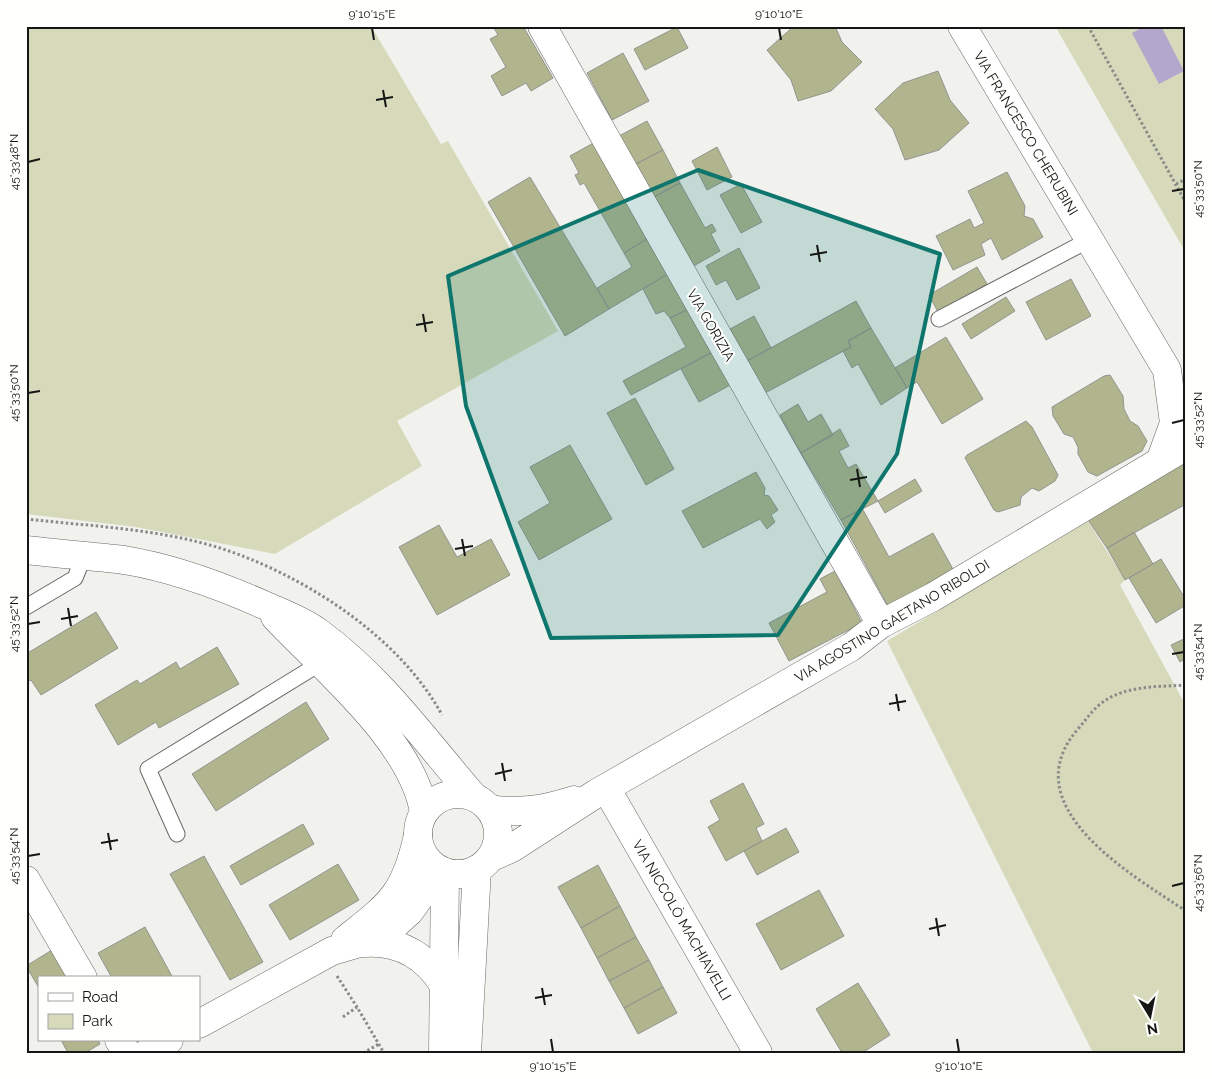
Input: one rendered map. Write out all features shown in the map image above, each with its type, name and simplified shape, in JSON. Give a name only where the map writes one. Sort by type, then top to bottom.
[{"type":"street","name":"VIA GORIZIA","points":[[542,26],[881,624]]},
{"type":"street","name":"VIA FRANCESCO CHERUBINI","points":[[962,26],[1167,370],[1174,423],[1161,459]]},
{"type":"street","name":"VIA AGOSTINO GAETANO RIBOLDI","points":[[485,863],[537,834],[602,790],[851,646],[881,624],[933,597],[1161,459],[1186,446]]},
{"type":"street","points":[[26,550],[125,560],[205,580],[264,605],[327,654],[357,664],[417,726],[482,803],[498,828],[498,839],[485,863],[467,1053]]},
{"type":"street","points":[[327,654],[350,693],[395,747],[417,784],[421,824],[420,848],[426,859],[443,872],[460,874],[485,863]]},
{"type":"street","name":"VIA AGOSTINO GAETANO RIBOLDI","points":[[482,803],[518,812],[531,811],[602,790]]},
{"type":"street","name":"VIA NICCOLÒ MACHIAVELLI","points":[[602,790],[758,1053]]},
{"type":"street","points":[[344,947],[382,910],[394,896],[409,872],[421,824],[433,802],[445,796],[460,793],[482,803]]},
{"type":"street","points":[[200,1023],[344,947],[387,932],[400,922],[430,882],[443,872]]},
{"type":"street","points":[[443,872],[443,1053]]},
{"type":"street","points":[[26,880],[82,976]]},
{"type":"street","points":[[344,947],[381,943],[415,953],[427,962],[443,984]]},
{"type":"street","points":[[120,1042],[127,1053]]},
{"type":"street","points":[[147,1053],[166,1042]]},
{"type":"lane","points":[[939,319],[1089,240]]},
{"type":"lane","points":[[26,607],[75,578],[84,556]]},
{"type":"lane","points":[[178,834],[148,769],[327,654]]},
{"type":"path","points":[[1088,26],[1186,203]]},
{"type":"path","points":[[1176,184],[1186,179]]},
{"type":"path","points":[[1186,685],[1130,690],[1114,695],[1099,705],[1070,738],[1061,759],[1059,776],[1062,795],[1072,818],[1092,843],[1118,866],[1186,911]]},
{"type":"path","points":[[343,1017],[357,1007],[384,1053]]},
{"type":"path","points":[[363,1053],[379,1044]]},
{"type":"highlighted area","points":[[698,170],[940,254],[897,454],[778,635],[551,638],[466,406],[448,276]]},
{"type":"green space","points":[[26,26],[371,26],[441,144],[448,141],[558,331],[397,421],[422,466],[275,554],[136,527],[26,514]]},
{"type":"green space","points":[[1055,26],[1186,26],[1186,253]]},
{"type":"green space","points":[[1088,521],[1125,580],[1120,585],[1186,706],[1186,1053],[1093,1053],[887,641]]},
{"type":"shaded area","points":[[1145,26],[1161,26],[1184,71],[1159,84],[1132,33]]},
{"type":"building","points":[[493,26],[523,26],[553,78],[531,91],[526,83],[502,96],[491,76],[506,67],[490,39],[498,35]]},
{"type":"building","points":[[794,26],[835,26],[842,42],[862,62],[831,91],[798,101],[791,80],[767,50]]},
{"type":"building","points":[[677,27],[688,48],[645,70],[634,49]]},
{"type":"building","points":[[623,53],[649,101],[612,120],[587,73]]},
{"type":"building","points":[[938,71],[950,100],[969,123],[939,150],[905,160],[893,129],[875,109],[903,83]]},
{"type":"building","points":[[647,121],[663,150],[634,165],[619,136]]},
{"type":"building","points":[[597,141],[650,237],[624,253],[584,183],[580,185],[575,175],[579,173],[570,156]]},
{"type":"building","points":[[717,147],[732,177],[707,190],[692,161]]},
{"type":"building","points":[[663,150],[680,183],[652,198],[634,165]]},
{"type":"building","points":[[1007,172],[1025,206],[1024,216],[1033,219],[1043,237],[1002,260],[991,238],[981,244],[985,255],[953,270],[936,236],[970,219],[974,228],[984,223],[968,191]]},
{"type":"building","points":[[530,177],[609,309],[565,336],[488,202]]},
{"type":"building","points":[[680,183],[705,228],[712,224],[716,231],[711,234],[720,251],[690,268],[652,198]]},
{"type":"building","points":[[741,184],[762,222],[741,233],[720,195]]},
{"type":"building","points":[[650,237],[671,272],[609,309],[597,288],[632,267],[624,253]]},
{"type":"building","points":[[739,248],[760,288],[737,300],[726,280],[716,285],[706,266]]},
{"type":"building","points":[[977,267],[987,284],[938,312],[929,295]]},
{"type":"building","points":[[671,272],[693,307],[670,318],[664,311],[656,314],[643,289]]},
{"type":"building","points":[[1071,279],[1091,316],[1046,340],[1026,302]]},
{"type":"building","points":[[1006,297],[1015,311],[971,339],[962,324]]},
{"type":"building","points":[[856,301],[871,328],[848,341],[851,347],[765,393],[747,361]]},
{"type":"building","points":[[693,307],[716,350],[631,395],[623,381],[686,347],[670,318]]},
{"type":"building","points":[[754,316],[771,348],[747,361],[730,329]]},
{"type":"building","points":[[871,328],[907,388],[881,405],[858,364],[852,368],[843,351],[851,347],[848,341]]},
{"type":"building","points":[[946,337],[983,399],[942,424],[917,382],[907,388],[895,368]]},
{"type":"building","points":[[716,350],[734,383],[699,402],[681,369]]},
{"type":"building","points":[[1110,375],[1123,396],[1124,409],[1130,421],[1138,426],[1147,441],[1142,451],[1097,476],[1088,472],[1078,454],[1078,447],[1073,437],[1064,434],[1053,416],[1052,407],[1104,376]]},
{"type":"building","points":[[635,398],[674,469],[646,485],[607,413]]},
{"type":"building","points":[[798,404],[808,422],[821,414],[833,435],[801,453],[780,415]]},
{"type":"building","points":[[1026,421],[1032,427],[1058,475],[1055,481],[1039,491],[1032,488],[1021,497],[1020,505],[998,512],[994,510],[965,458],[967,455]]},
{"type":"building","points":[[840,429],[849,446],[839,451],[848,468],[856,464],[878,501],[841,520],[801,453]]},
{"type":"building","points":[[570,445],[612,519],[539,560],[518,522],[550,503],[530,467]]},
{"type":"building","points":[[1186,460],[1186,504],[1107,548],[1086,517]]},
{"type":"building","points":[[756,472],[765,488],[764,495],[769,496],[778,510],[771,515],[775,522],[767,529],[760,519],[703,548],[682,511]]},
{"type":"building","points":[[915,479],[922,491],[885,513],[878,501]]},
{"type":"building","points":[[862,508],[889,557],[933,533],[954,571],[888,606],[841,520]]},
{"type":"building","points":[[439,525],[457,557],[491,539],[510,575],[437,615],[399,547]]},
{"type":"building","points":[[1134,532],[1153,564],[1125,580],[1107,548]]},
{"type":"building","points":[[1161,559],[1186,600],[1186,605],[1156,623],[1129,578]]},
{"type":"building","points":[[835,571],[862,623],[789,661],[769,623],[827,592],[820,579]]},
{"type":"building","points":[[96,612],[118,648],[41,695],[31,680],[26,682],[26,654]]},
{"type":"building","points":[[1186,638],[1186,658],[1180,662],[1171,645]]},
{"type":"building","points":[[217,647],[239,684],[159,728],[156,722],[118,745],[95,705],[137,680],[140,684],[176,662],[180,669]]},
{"type":"building","points":[[306,702],[329,739],[216,811],[192,774]]},
{"type":"building","points":[[743,783],[764,824],[756,828],[762,841],[726,861],[708,827],[720,820],[710,801]]},
{"type":"building","points":[[303,824],[314,844],[241,885],[230,866]]},
{"type":"building","points":[[786,828],[799,852],[757,875],[744,851]]},
{"type":"building","points":[[204,856],[263,962],[230,980],[170,874]]},
{"type":"building","points":[[338,864],[359,900],[290,940],[269,905]]},
{"type":"building","points":[[598,865],[620,906],[581,928],[558,887]]},
{"type":"building","points":[[819,890],[844,936],[781,970],[756,924]]},
{"type":"building","points":[[620,906],[636,937],[597,958],[581,928]]},
{"type":"building","points":[[145,927],[172,976],[111,976],[98,953]]},
{"type":"building","points":[[636,937],[649,960],[609,981],[597,958]]},
{"type":"building","points":[[52,950],[68,976],[38,976],[38,986],[26,966]]},
{"type":"building","points":[[649,960],[663,987],[624,1008],[609,981]]},
{"type":"building","points":[[858,983],[890,1035],[862,1053],[842,1053],[816,1009]]},
{"type":"building","points":[[663,987],[677,1013],[638,1034],[624,1008]]},
{"type":"building","points":[[62,1042],[99,1042],[100,1044],[85,1053],[68,1053]]}]
